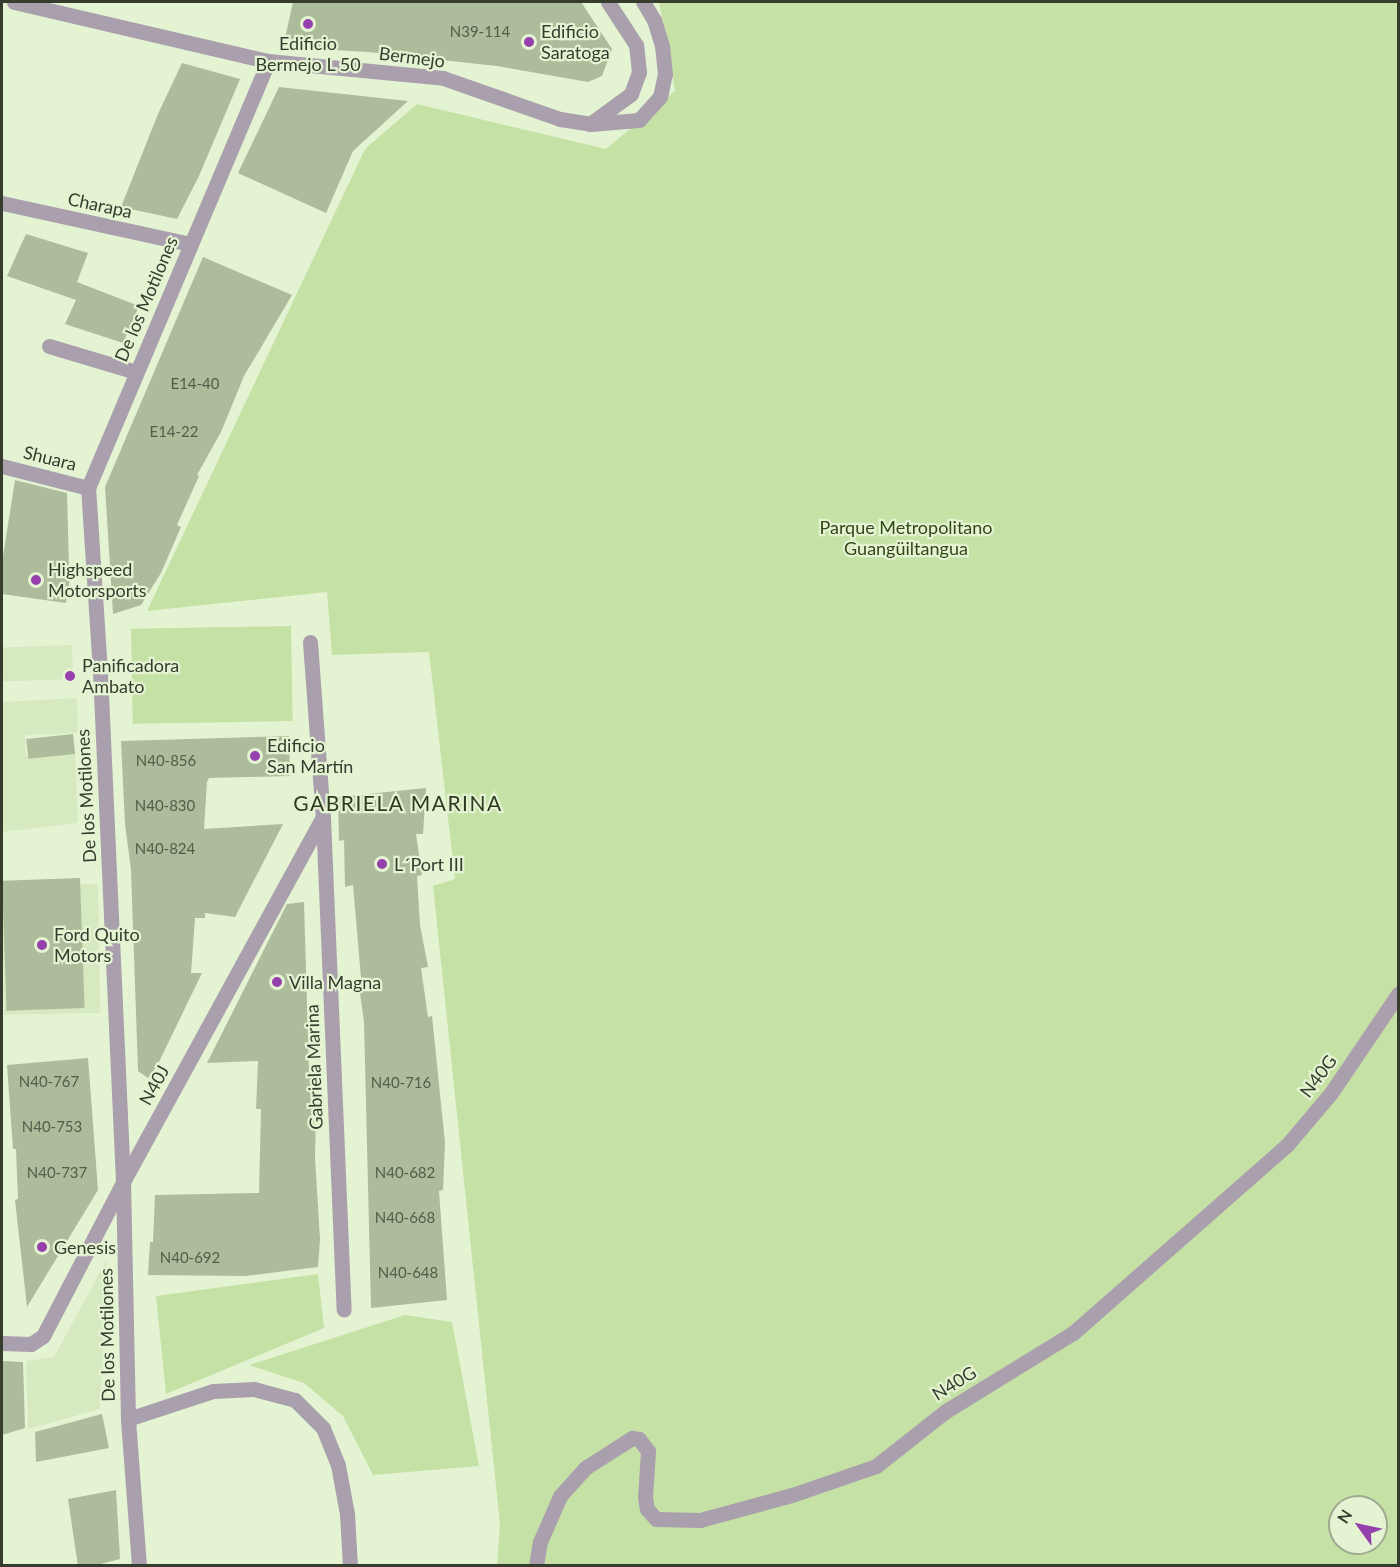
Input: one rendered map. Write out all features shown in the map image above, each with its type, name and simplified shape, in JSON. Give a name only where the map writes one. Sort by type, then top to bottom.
[{"type":"street","name":"Bermejo","points":[[14,2],[268,61],[443,78],[560,119],[590,124],[639,120],[660,97],[665,74],[662,46],[654,20],[643,2]]},
{"type":"street","points":[[590,124],[631,94],[639,72],[636,45],[608,2]]},
{"type":"street","name":"De los Motilones","points":[[139,1566],[128,1419],[123,1182],[100,672],[88,488],[268,61]]},
{"type":"street","name":"Charapa","points":[[2,203],[190,244]]},
{"type":"street","points":[[49,346],[136,372]]},
{"type":"street","name":"Shuara","points":[[2,466],[88,488]]},
{"type":"street","name":"Gabriela Marina","points":[[310,642],[323,817],[344,1310]]},
{"type":"street","name":"N40J","points":[[2,1343],[31,1344],[43,1336],[123,1182],[323,817]]},
{"type":"street","name":"N40G","points":[[536,1566],[540,1542],[560,1496],[585,1468],[632,1438],[639,1439],[648,1451],[645,1497],[647,1509],[656,1519],[700,1520],[792,1495],[876,1466],[945,1411],[1073,1333],[1287,1145],[1331,1094],[1398,994]]},
{"type":"street","points":[[128,1419],[213,1391],[254,1389],[295,1400],[323,1428],[338,1466],[347,1514],[350,1566]]},
{"type":"shaded area","points":[[72,645],[73,679],[3,681],[2,647]]},
{"type":"shaded area","points":[[77,698],[78,733],[25,735],[26,756],[75,754],[78,823],[2,832],[2,702]]},
{"type":"shaded area","name":"Ford Quito Motors","points":[[98,884],[100,1013],[4,1015],[2,886]]},
{"type":"shaded area","points":[[107,1259],[100,1409],[28,1429],[26,1361],[54,1357]]},
{"type":"green space","name":"Parque Metropolitano Guangüiltangua","points":[[659,2],[1398,2],[1398,1565],[497,1565],[500,1524],[433,886],[455,879],[429,652],[332,655],[327,592],[147,611],[365,149],[417,104],[606,149],[675,91]]},
{"type":"green space","points":[[291,626],[293,721],[133,724],[131,629]]},
{"type":"green space","points":[[318,1274],[324,1328],[166,1394],[156,1296]]},
{"type":"green space","points":[[405,1315],[452,1322],[479,1466],[373,1475],[343,1416],[304,1383],[249,1365]]},
{"type":"building","points":[[293,2],[581,2],[612,49],[602,76],[588,82],[497,66],[368,52],[283,47]]},
{"type":"building","points":[[182,63],[240,79],[199,176],[177,219],[121,207],[158,114]]},
{"type":"building","points":[[279,87],[408,101],[353,151],[326,213],[238,173]]},
{"type":"building","points":[[26,234],[88,253],[77,282],[139,306],[123,343],[65,324],[76,300],[7,276]]},
{"type":"building","points":[[203,257],[292,295],[244,376],[221,432],[197,475],[199,476],[177,525],[181,527],[161,573],[141,605],[113,614],[105,487]]},
{"type":"building","points":[[15,480],[67,493],[69,567],[72,567],[66,603],[2,594],[2,563]]},
{"type":"building","points":[[73,734],[75,754],[28,759],[26,739]]},
{"type":"building","points":[[289,736],[290,776],[209,778],[207,782],[204,829],[283,824],[235,917],[205,913],[205,918],[195,918],[191,973],[202,973],[157,1066],[148,1078],[138,1071],[131,870],[125,824],[121,741]]},
{"type":"building","points":[[426,788],[423,834],[416,834],[422,875],[417,876],[420,925],[428,967],[421,968],[428,1017],[432,1016],[445,1143],[443,1190],[439,1191],[447,1300],[371,1308],[364,1022],[358,979],[361,978],[353,885],[345,887],[344,840],[339,841],[338,797]]},
{"type":"building","name":"Ford Quito Motors","points":[[80,878],[85,1008],[7,1011],[2,881]]},
{"type":"building","points":[[304,902],[309,1072],[314,1072],[316,1116],[315,1158],[320,1239],[318,1267],[245,1276],[148,1275],[150,1242],[153,1242],[155,1195],[259,1193],[261,1109],[256,1109],[258,1061],[207,1063],[287,904]]},
{"type":"building","points":[[88,1058],[98,1190],[27,1307],[15,1200],[18,1199],[16,1149],[13,1149],[7,1065]]},
{"type":"building","points":[[2,1361],[23,1362],[25,1428],[2,1435]]},
{"type":"building","points":[[102,1414],[109,1448],[36,1462],[35,1432]]},
{"type":"building","points":[[116,1490],[120,1559],[93,1566],[78,1566],[68,1499]]},
{"type":"place","name":"Edificio Bermejo L 50","points":[[308,24]]},
{"type":"place","name":"Edificio Saratoga","points":[[529,42]]},
{"type":"place","name":"Highspeed Motorsports","points":[[36,580]]},
{"type":"place","name":"Panificadora Ambato","points":[[70,676]]},
{"type":"place","name":"Edificio San Martín","points":[[255,756]]},
{"type":"place","name":"L´Port III","points":[[382,864]]},
{"type":"place","name":"Ford Quito Motors","points":[[42,945]]},
{"type":"place","name":"Villa Magna","points":[[277,982]]},
{"type":"place","name":"Genesis","points":[[42,1247]]},
{"type":"district","name":"GABRIELA MARINA","points":[[398,803]]}]
